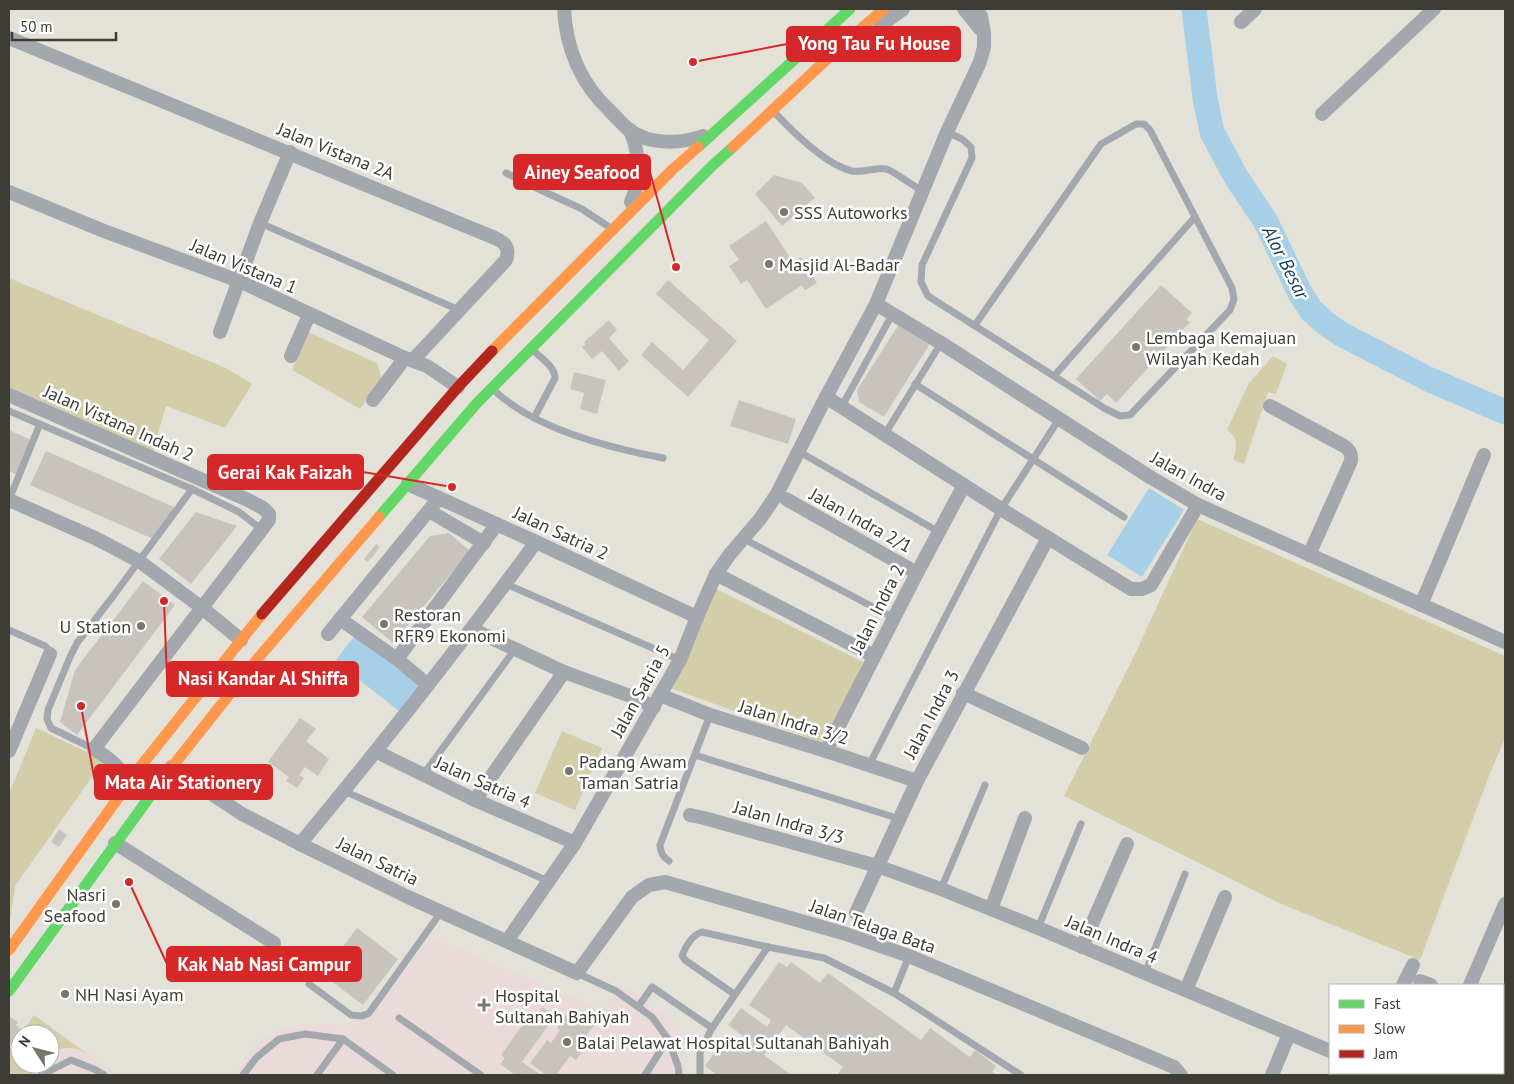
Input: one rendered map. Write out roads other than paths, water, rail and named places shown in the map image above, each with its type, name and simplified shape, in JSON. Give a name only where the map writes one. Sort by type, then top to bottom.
[{"type":"highway","points":[[9,950],[147,758],[241,640],[312,554],[458,387],[672,170],[850,9]]},
{"type":"highway","points":[[9,990],[171,767],[259,657],[492,388],[712,166],[841,46],[884,9]]},
{"type":"street","points":[[564,9],[565,24],[572,56],[585,82],[599,101],[630,130],[650,139],[673,142],[695,139],[715,130]]},
{"type":"street","points":[[841,46],[880,27],[903,9]]},
{"type":"street","points":[[964,9],[984,33]]},
{"type":"street","points":[[976,9],[981,16],[984,33]]},
{"type":"street","points":[[1241,22],[1255,9]]},
{"type":"street","points":[[1322,114],[1434,9]]},
{"type":"street","name":"Jalan Satria 5","points":[[507,941],[575,843],[657,701],[680,660],[716,574],[730,554],[760,520],[777,494],[876,304],[947,132],[980,62],[984,47],[984,33]]},
{"type":"street","name":"Jalan Vistana 2A","points":[[9,38],[290,152],[495,238],[506,245],[508,248],[506,260],[409,359],[373,400]]},
{"type":"street","points":[[612,230],[632,202],[637,190],[639,178],[638,153],[630,130]]},
{"type":"street","points":[[220,332],[260,223],[290,152]]},
{"type":"street","name":"Jalan Vistana 1","points":[[9,192],[239,281],[309,315],[427,366],[458,387]]},
{"type":"street","name":"Jalan Indra","points":[[876,304],[941,343],[1198,506],[1505,642]]},
{"type":"street","points":[[292,356],[309,315]]},
{"type":"street","name":"Jalan Vistana Indah 2","points":[[9,395],[248,500],[263,508],[269,514],[269,520],[261,529]]},
{"type":"street","points":[[826,397],[1001,509],[1131,589],[1142,589],[1151,585],[1198,506]]},
{"type":"street","points":[[1270,406],[1348,448],[1352,457],[1309,555]]},
{"type":"street","points":[[1421,605],[1484,455]]},
{"type":"street","name":"Jalan Satria 2","points":[[408,484],[697,616]]},
{"type":"street","name":"Jalan Indra 2","points":[[826,750],[964,485]]},
{"type":"street","points":[[328,634],[439,498]]},
{"type":"street","points":[[9,500],[95,538],[139,561],[201,607],[241,640]]},
{"type":"street","name":"Jalan Indra 2/1","points":[[786,500],[917,573]]},
{"type":"street","points":[[429,510],[484,543]]},
{"type":"street","points":[[397,659],[497,524]]},
{"type":"street","points":[[129,783],[119,768],[109,758],[94,749],[261,529]]},
{"type":"street","name":"Jalan Indra 3","points":[[856,913],[917,781],[1048,538]]},
{"type":"street","points":[[300,844],[377,752],[536,542]]},
{"type":"street","points":[[716,574],[874,656]]},
{"type":"street","points":[[340,619],[397,659],[428,685]]},
{"type":"street","name":"Jalan Indra 3/2","points":[[472,629],[564,672],[636,698],[657,701],[710,715],[826,750],[917,781]]},
{"type":"street","points":[[9,751],[50,654]]},
{"type":"street","points":[[476,800],[564,672]]},
{"type":"street","points":[[963,693],[1082,748]]},
{"type":"street","name":"Jalan Satria 4","points":[[377,752],[476,800],[575,843]]},
{"type":"street","name":"Jalan Satria","points":[[171,767],[242,814],[300,844],[441,912],[576,973]]},
{"type":"street","name":"Jalan Indra 3/3","points":[[690,815],[877,866]]},
{"type":"street","points":[[991,909],[1025,818]]},
{"type":"street","points":[[115,843],[274,942]]},
{"type":"street","points":[[1082,947],[1127,844]]},
{"type":"street","name":"Jalan Indra 4","points":[[877,866],[941,889],[1038,928],[1329,1051]]},
{"type":"street","name":"Jalan Telaga Bata","points":[[576,973],[632,897],[649,885],[665,882],[846,934],[909,956],[1174,1067],[1181,1075]]},
{"type":"street","points":[[1186,990],[1225,897]]},
{"type":"street","points":[[1470,984],[1505,904]]},
{"type":"street","points":[[1404,984],[1413,965]]},
{"type":"street","points":[[1272,1075],[1289,1034]]},
{"type":"lane","points":[[772,110],[796,136],[836,164],[852,171],[887,169],[922,191]]},
{"type":"lane","points":[[947,132],[962,139],[971,146],[972,158],[922,265],[921,282],[928,296],[1104,408],[1120,416],[1130,415],[1230,310],[1234,299],[1232,288],[1150,130],[1144,124],[1136,124],[1101,144],[975,325]]},
{"type":"lane","points":[[506,173],[534,188],[582,209],[612,230]]},
{"type":"lane","points":[[1054,376],[1195,217]]},
{"type":"lane","points":[[260,223],[459,310]]},
{"type":"lane","points":[[842,406],[893,314]]},
{"type":"lane","points":[[885,434],[941,343]]},
{"type":"lane","points":[[531,348],[552,368],[555,375],[534,418]]},
{"type":"lane","points":[[915,384],[1124,517]]},
{"type":"lane","points":[[492,388],[506,402],[534,418],[610,447],[663,458]]},
{"type":"lane","points":[[9,411],[192,489],[239,512],[261,529]]},
{"type":"lane","points":[[869,765],[1001,509],[1059,419]]},
{"type":"lane","points":[[9,500],[40,424]]},
{"type":"lane","points":[[798,452],[939,532]]},
{"type":"lane","points":[[94,749],[51,728],[47,719],[48,710],[77,643],[192,489]]},
{"type":"lane","points":[[744,539],[894,618]]},
{"type":"lane","points":[[506,584],[680,660]]},
{"type":"lane","points":[[9,630],[45,646],[50,654]]},
{"type":"lane","points":[[423,775],[515,648]]},
{"type":"lane","points":[[669,861],[661,852],[660,845],[710,715]]},
{"type":"lane","points":[[695,756],[900,819]]},
{"type":"lane","points":[[941,889],[985,785]]},
{"type":"lane","points":[[344,791],[548,881]]},
{"type":"lane","points":[[674,809],[690,815]]},
{"type":"lane","points":[[1038,928],[1081,824]]},
{"type":"lane","points":[[1145,973],[1184,874]]},
{"type":"lane","points":[[309,984],[351,1015],[362,1016],[368,1013],[441,912]]},
{"type":"lane","points":[[734,994],[682,956],[695,935],[702,932],[824,958],[894,993],[1021,1075]]},
{"type":"lane","points":[[700,1075],[700,1053],[712,1028],[768,947]]},
{"type":"lane","points":[[894,993],[909,956]]},
{"type":"lane","points":[[576,973],[616,992],[652,1016],[668,1039],[678,1066],[679,1075]]},
{"type":"lane","points":[[638,1007],[652,987],[712,1028]]},
{"type":"lane","points":[[399,1018],[481,1075]]},
{"type":"lane","points":[[243,1075],[256,1058],[279,1039],[305,1034],[343,1039],[393,1075]]},
{"type":"lane","points":[[317,1075],[343,1039]]},
{"type":"lane","points":[[645,1075],[668,1039]]},
{"type":"lane","points":[[42,1075],[71,1060],[104,1075]]},
{"type":"water","points":[[1149,488],[1184,510],[1142,577],[1107,555]]},
{"type":"water","points":[[356,634],[420,684],[399,711],[335,661]]},
{"type":"waterway","name":"Alor Besar","points":[[1194,9],[1205,98],[1212,132],[1236,177],[1266,222],[1300,293],[1311,310],[1341,334],[1428,379],[1505,412]]},
{"type":"place","name":"Yong Tau Fu House","points":[[693,62]]},
{"type":"place","name":"SSS Autoworks","points":[[784,212]]},
{"type":"place","name":"Masjid Al-Badar","points":[[769,264]]},
{"type":"place","name":"Ainey Seafood","points":[[676,267]]},
{"type":"place","name":"Lembaga Kemajuan Wilayah Kedah","points":[[1136,347]]},
{"type":"place","name":"Gerai Kak Faizah","points":[[452,487]]},
{"type":"place","name":"Nasi Kandar Al Shiffa","points":[[164,601]]},
{"type":"place","name":"Restoran RFR9 Ekonomi","points":[[384,624]]},
{"type":"place","name":"U Station","points":[[141,626]]},
{"type":"place","name":"Mata Air Stationery","points":[[81,706]]},
{"type":"place","name":"Padang Awam Taman Satria","points":[[569,771]]},
{"type":"place","name":"Kak Nab Nasi Campur","points":[[129,882]]},
{"type":"place","name":"Nasri Seafood","points":[[116,904]]},
{"type":"place","name":"NH Nasi Ayam","points":[[65,994]]},
{"type":"place","name":"Hospital Sultanah Bahiyah","points":[[484,1005]]},
{"type":"place","name":"Balai Pelawat Hospital Sultanah Bahiyah","points":[[567,1042]]}]
